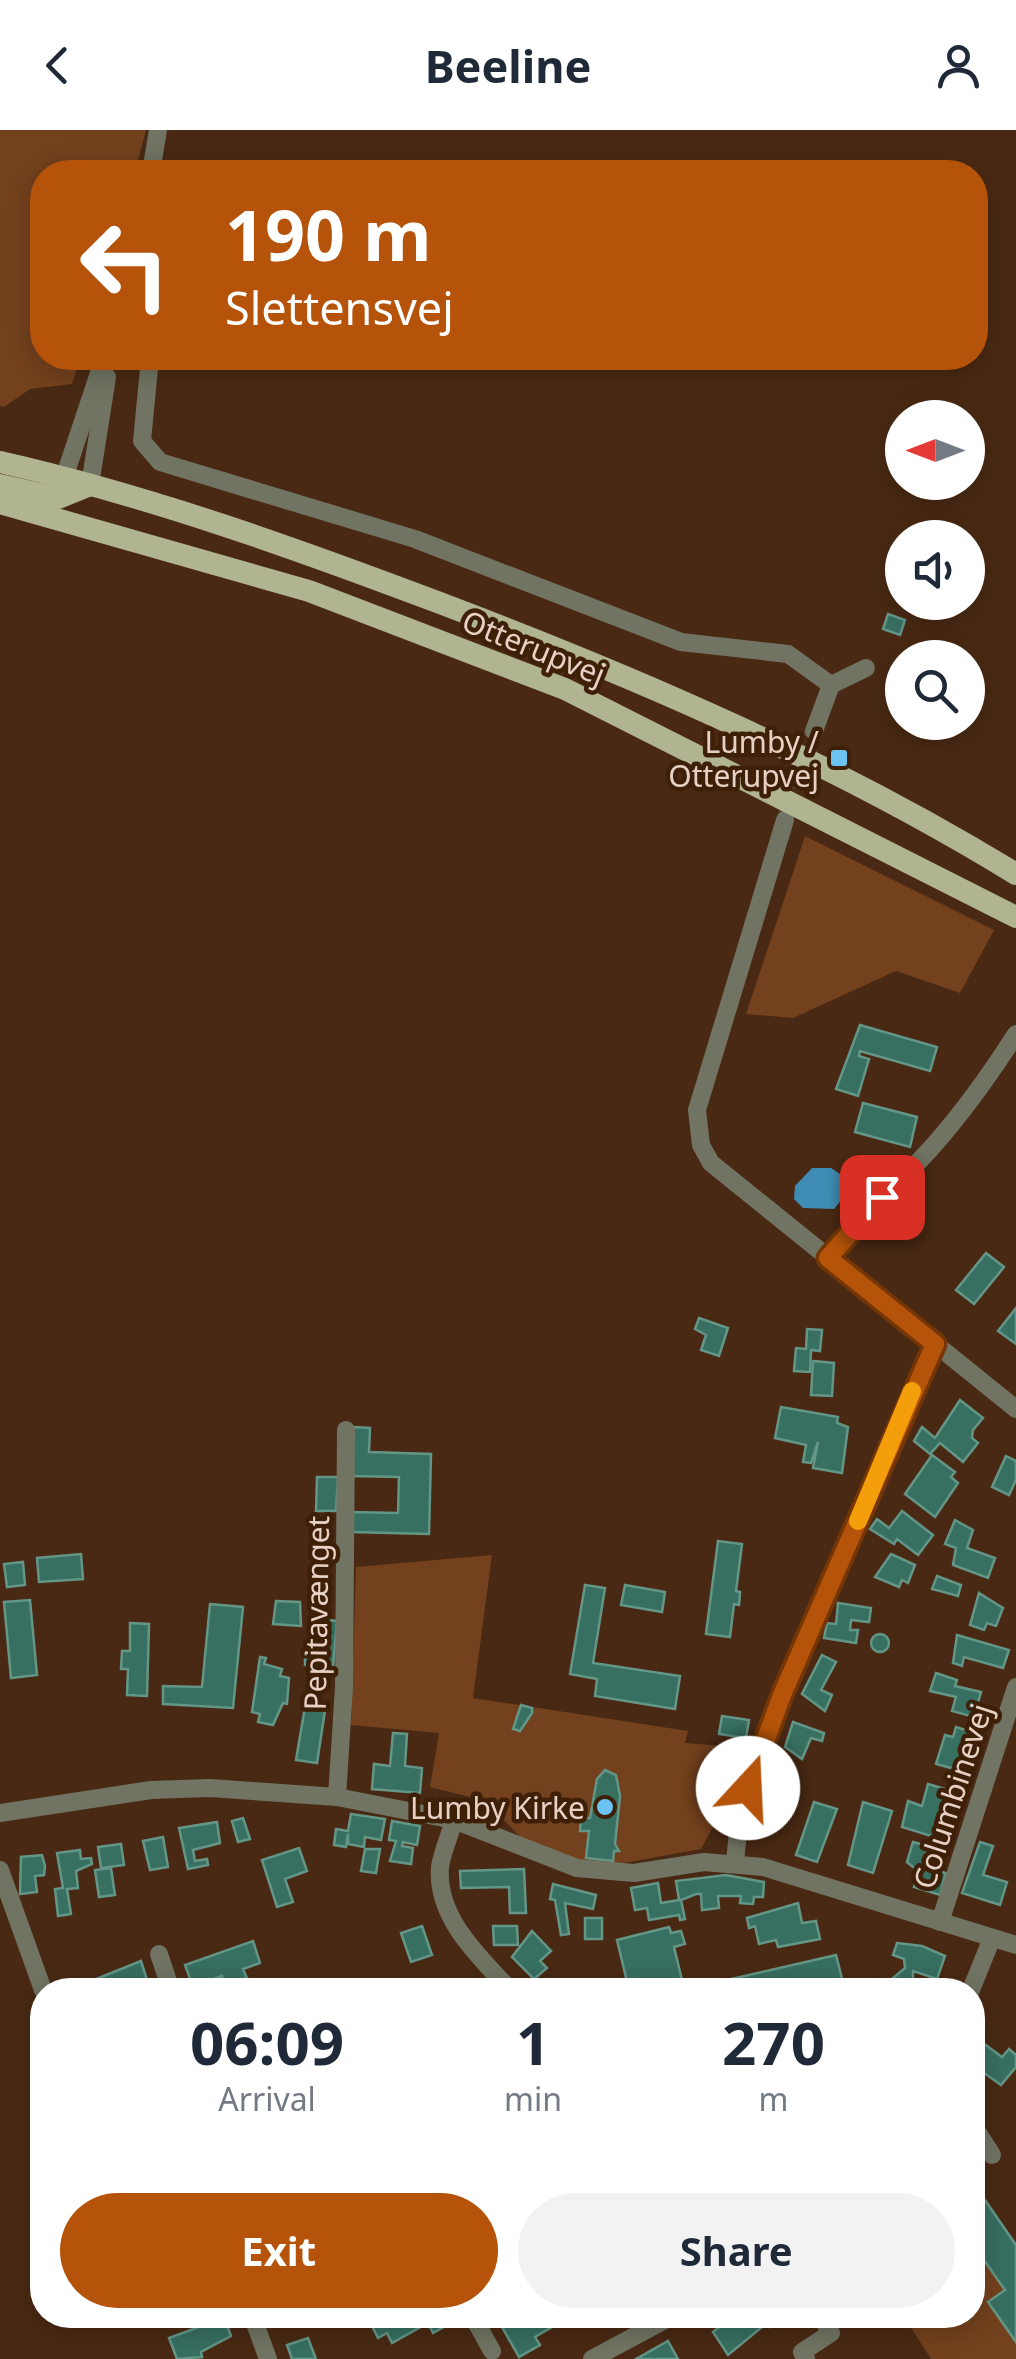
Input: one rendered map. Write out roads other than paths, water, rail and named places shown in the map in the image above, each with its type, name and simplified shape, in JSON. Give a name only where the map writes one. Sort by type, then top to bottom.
[{"type":"main road","name":"Otterupvej","points":[[0,462],[58,497],[565,689],[1016,917]]},
{"type":"main road","points":[[0,485],[58,497],[90,486]]},
{"type":"main road","name":"Otterupvej","points":[[90,486],[320,558],[572,654],[786,750],[1016,874]]},
{"type":"main road","name":"Otterupvej","points":[[0,503],[58,497]]},
{"type":"street","points":[[153,160],[158,130]]},
{"type":"street","points":[[58,497],[103,370]]},
{"type":"street","points":[[90,486],[105,370]]},
{"type":"street","points":[[149,370],[142,441],[160,462],[414,539],[680,642],[788,654],[831,685]]},
{"type":"street","points":[[814,731],[831,685],[866,668]]},
{"type":"street","points":[[786,820],[697,1110],[696,1126],[711,1163],[1016,1409]]},
{"type":"street","points":[[828,1258],[857,1222],[931,1148],[1016,1034]]},
{"type":"street","points":[[735,1862],[740,1810],[758,1756],[935,1344]]},
{"type":"street","name":"Pepitavænget","points":[[337,1797],[344,1686],[346,1430]]},
{"type":"street","name":"Columbinevej","points":[[940,1922],[1016,1687]]},
{"type":"street","points":[[0,1813],[151,1790],[210,1788],[337,1797],[454,1820],[552,1860],[608,1872],[735,1862],[1016,1945]]},
{"type":"street","points":[[454,1820],[440,1868],[445,1903],[464,1940],[499,1978]]},
{"type":"street","points":[[0,1870],[39,1978]]},
{"type":"street","points":[[976,1978],[992,1938]]},
{"type":"street","points":[[159,1954],[167,1978]]},
{"type":"street","points":[[985,2144],[992,2155]]},
{"type":"street","points":[[257,2328],[268,2359]]},
{"type":"street","points":[[479,2328],[492,2350]]},
{"type":"street","points":[[592,2359],[650,2328]]},
{"type":"street","points":[[806,2359],[802,2352],[831,2333],[828,2328]]},
{"type":"water","points":[[812,1168],[831,1168],[846,1178],[843,1198],[834,1209],[803,1208],[794,1199],[795,1186]]},
{"type":"tunnel","points":[[787,815],[814,731]]},
{"type":"place","name":"Lumby / Otterupvej","points":[[839,758]]},
{"type":"place","name":"Lumby Kirke","points":[[605,1807]]}]
